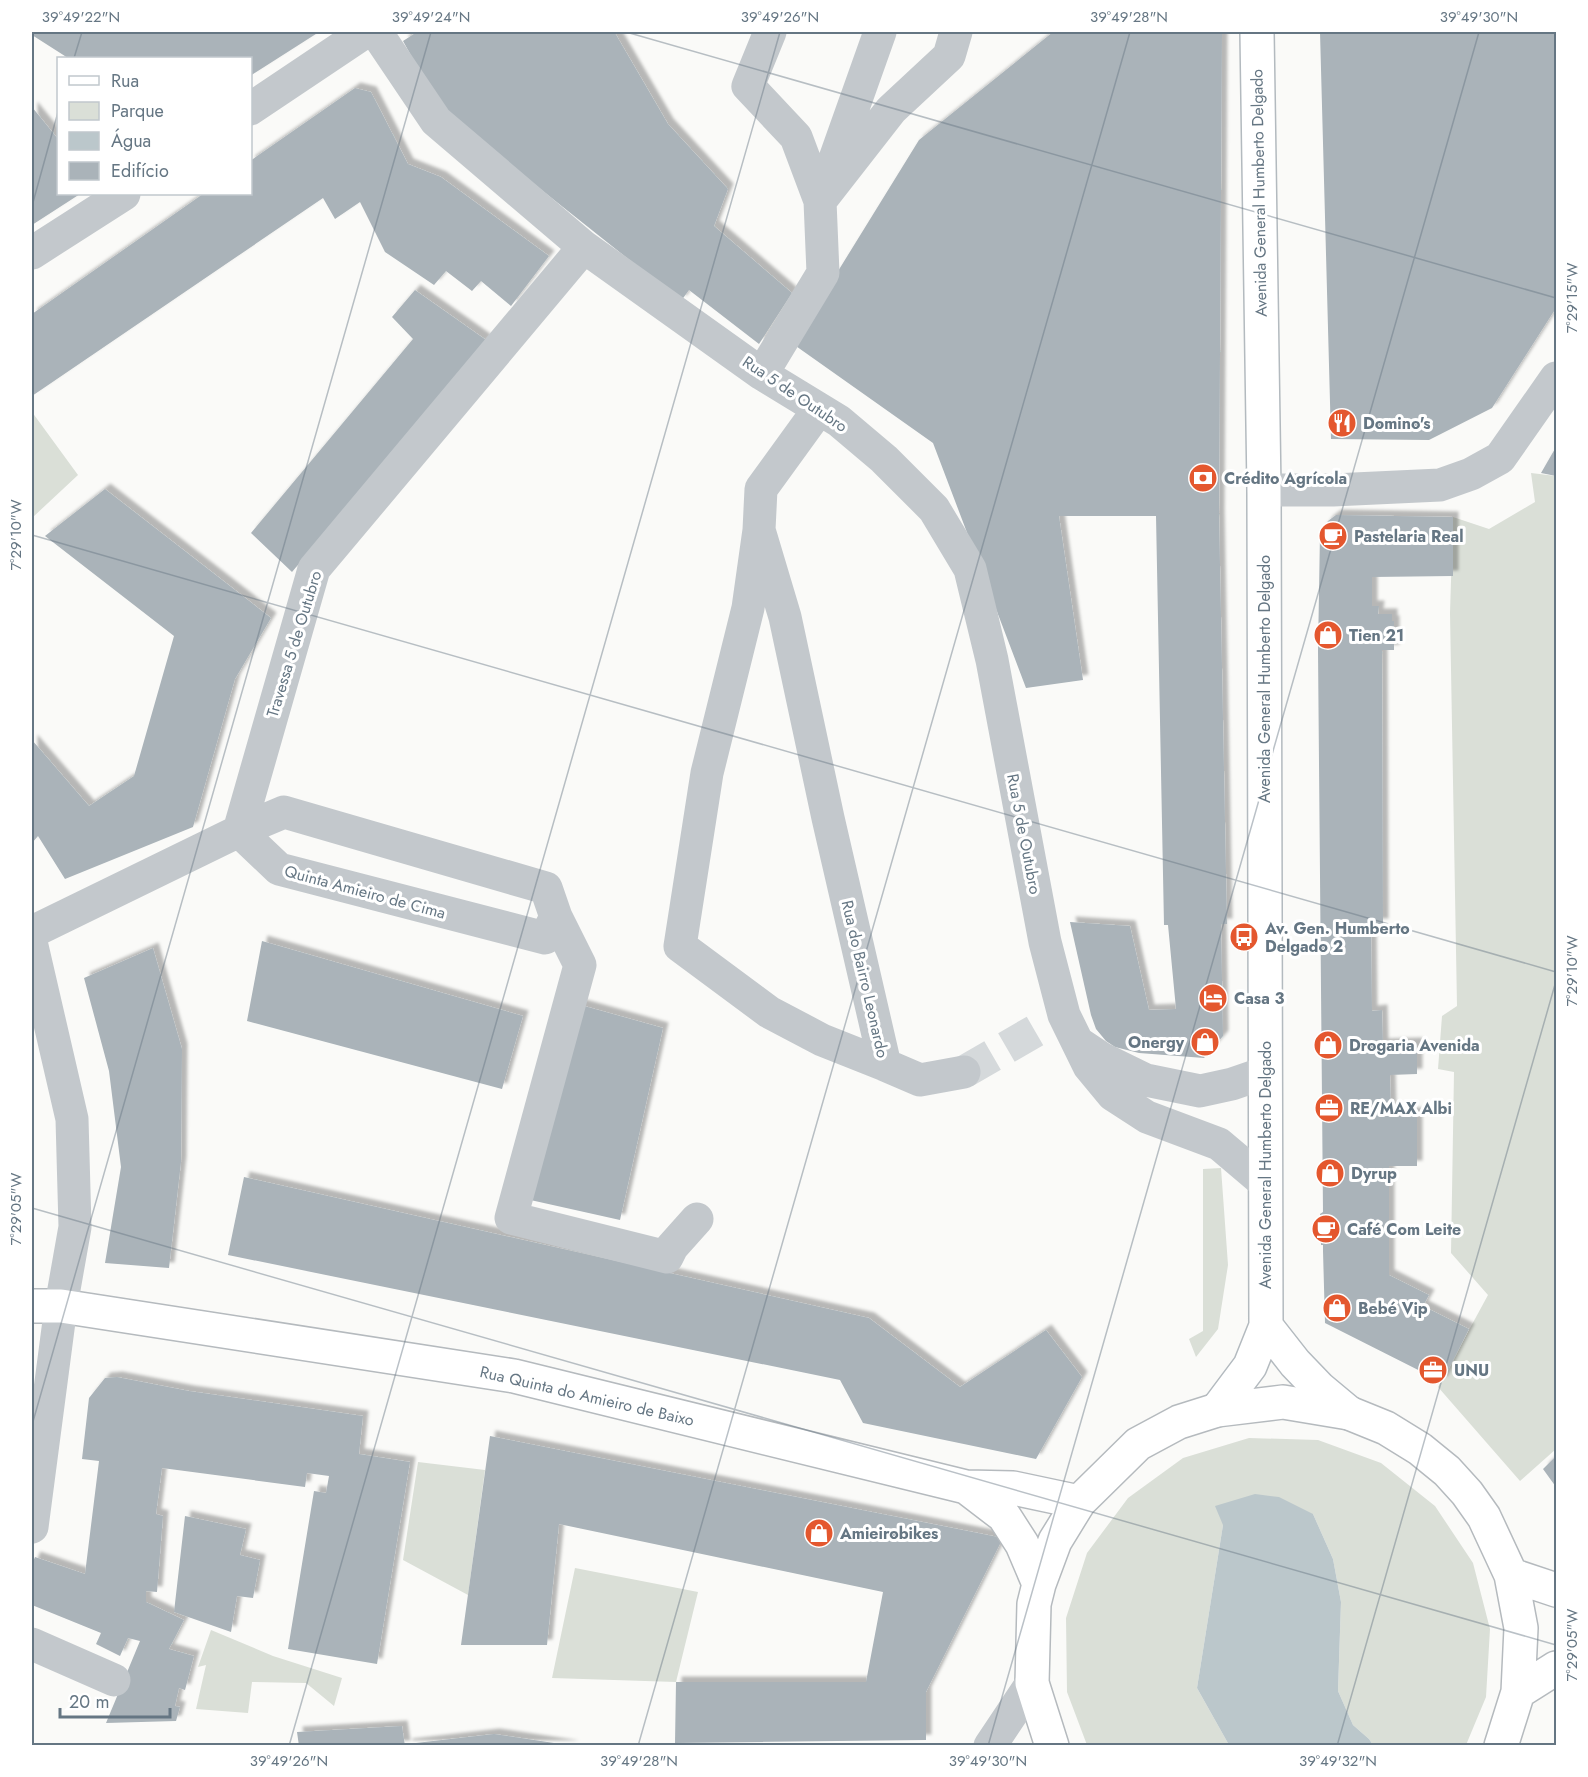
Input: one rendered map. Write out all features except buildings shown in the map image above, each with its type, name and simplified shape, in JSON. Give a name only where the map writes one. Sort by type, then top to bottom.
[{"type":"main road","name":"Avenida General Humberto Delgado","points":[[1217,1410],[1250,1366],[1266,1326],[1264,490],[1257,32]]},
{"type":"main road","name":"Rua Quinta do Amieiro de Baixo","points":[[46,1306],[514,1376],[966,1487],[1013,1488],[1078,1502]]},
{"type":"main road","points":[[1266,1326],[1295,1364],[1348,1413]]},
{"type":"main road","points":[[1052,1746],[1032,1683],[1034,1604],[1055,1540],[1078,1502],[1138,1444],[1179,1422],[1217,1410],[1283,1402],[1348,1413],[1386,1428],[1420,1449],[1446,1471],[1467,1493],[1484,1517],[1511,1575],[1521,1628],[1518,1692],[1501,1746]]},
{"type":"main road","name":"Rua Quinta do Amieiro de Baixo","points":[[966,1487],[1004,1516],[1022,1544],[1039,1584]]},
{"type":"main road","points":[[1511,1575],[1557,1590]]},
{"type":"main road","points":[[1518,1692],[1557,1668]]},
{"type":"street","points":[[252,108],[365,32]]},
{"type":"street","name":"Rua 5 de Outubro","points":[[376,32],[436,121],[584,247],[762,374],[839,421],[884,459],[934,509],[970,569],[992,660],[1063,1027],[1089,1066],[1113,1095],[1147,1117],[1219,1144],[1265,1183]]},
{"type":"street","points":[[762,374],[823,273],[820,201],[796,137],[748,86],[770,32]]},
{"type":"street","points":[[820,201],[880,32]]},
{"type":"street","points":[[820,201],[891,110],[949,56],[956,32]]},
{"type":"street","points":[[32,253],[122,195]]},
{"type":"street","name":"Travessa 5 de Outubro","points":[[239,831],[314,568],[584,247]]},
{"type":"street","points":[[1264,490],[1333,490],[1440,485],[1471,474],[1500,458],[1557,378]]},
{"type":"street","points":[[759,530],[761,489],[819,409]]},
{"type":"street","name":"Rua do Bairro Leonardo","points":[[759,530],[748,608],[707,773],[680,946],[769,1012],[822,1040],[885,1065]]},
{"type":"street","name":"Rua do Bairro Leonardo","points":[[759,530],[785,617],[828,818],[885,1065]]},
{"type":"street","points":[[32,932],[239,831],[284,812],[546,888],[556,917],[580,964],[511,1218],[667,1257],[697,1219]]},
{"type":"street","name":"Quinta Amieiro de Cima","points":[[239,831],[279,869],[300,875],[545,938],[556,917]]},
{"type":"street","points":[[32,945],[72,1119],[75,1227],[46,1306],[32,1527]]},
{"type":"street","points":[[1063,1027],[1101,1058],[1146,1080],[1200,1091],[1264,1073]]},
{"type":"street","points":[[885,1065],[920,1080],[964,1072]]},
{"type":"street","points":[[1210,1088],[1256,1100],[1264,1110]]},
{"type":"street","points":[[32,1644],[114,1680]]},
{"type":"street","points":[[990,1746],[1032,1683]]},
{"type":"green space","points":[[32,412],[78,475],[32,518]]},
{"type":"green space","points":[[1531,473],[1556,476],[1556,1449],[1520,1481],[1438,1387],[1488,1295],[1451,1253],[1454,1072],[1438,1069],[1442,1016],[1457,1006],[1450,613],[1453,517],[1489,529],[1535,502]]},
{"type":"green space","points":[[1221,1168],[1228,1265],[1218,1329],[1196,1357],[1189,1339],[1203,1331],[1203,1169]]},
{"type":"green space","points":[[1249,1438],[1318,1440],[1381,1463],[1435,1506],[1473,1563],[1490,1629],[1486,1697],[1466,1745],[1373,1745],[1353,1725],[1338,1691],[1341,1602],[1333,1559],[1313,1514],[1223,1525],[1197,1688],[1229,1745],[1087,1745],[1067,1692],[1066,1618],[1087,1553],[1128,1498],[1183,1458]]},
{"type":"green space","points":[[418,1462],[485,1470],[468,1595],[403,1560]]},
{"type":"green space","points":[[575,1568],[698,1592],[676,1682],[552,1678]]},
{"type":"green space","points":[[211,1630],[273,1656],[342,1678],[334,1706],[306,1683],[252,1682],[248,1713],[196,1709],[206,1665],[198,1667]]},
{"type":"water","points":[[1255,1494],[1279,1497],[1313,1514],[1333,1559],[1341,1602],[1338,1691],[1353,1725],[1373,1745],[1229,1745],[1197,1688],[1223,1525],[1215,1506]]},
{"type":"tunnel","points":[[964,1072],[1047,1024]]},
{"type":"place","name":"Domino's","points":[[1342,423]]},
{"type":"place","name":"Crédito Agrícola","points":[[1203,478]]},
{"type":"place","name":"Pastelaria Real","points":[[1333,536]]},
{"type":"place","name":"Tien 21","points":[[1328,635]]},
{"type":"place","name":"Av. Gen. Humberto Delgado 2","points":[[1244,937]]},
{"type":"place","name":"Casa 3","points":[[1213,998]]},
{"type":"place","name":"Onergy","points":[[1205,1042]]},
{"type":"place","name":"Drogaria Avenida","points":[[1328,1045]]},
{"type":"place","name":"RE/MAX Albi","points":[[1329,1108]]},
{"type":"place","name":"Dyrup","points":[[1330,1173]]},
{"type":"place","name":"Café Com Leite","points":[[1326,1229]]},
{"type":"place","name":"Bebé Vip","points":[[1337,1308]]},
{"type":"place","name":"UNU","points":[[1433,1370]]},
{"type":"place","name":"Amieirobikes","points":[[819,1533]]}]
